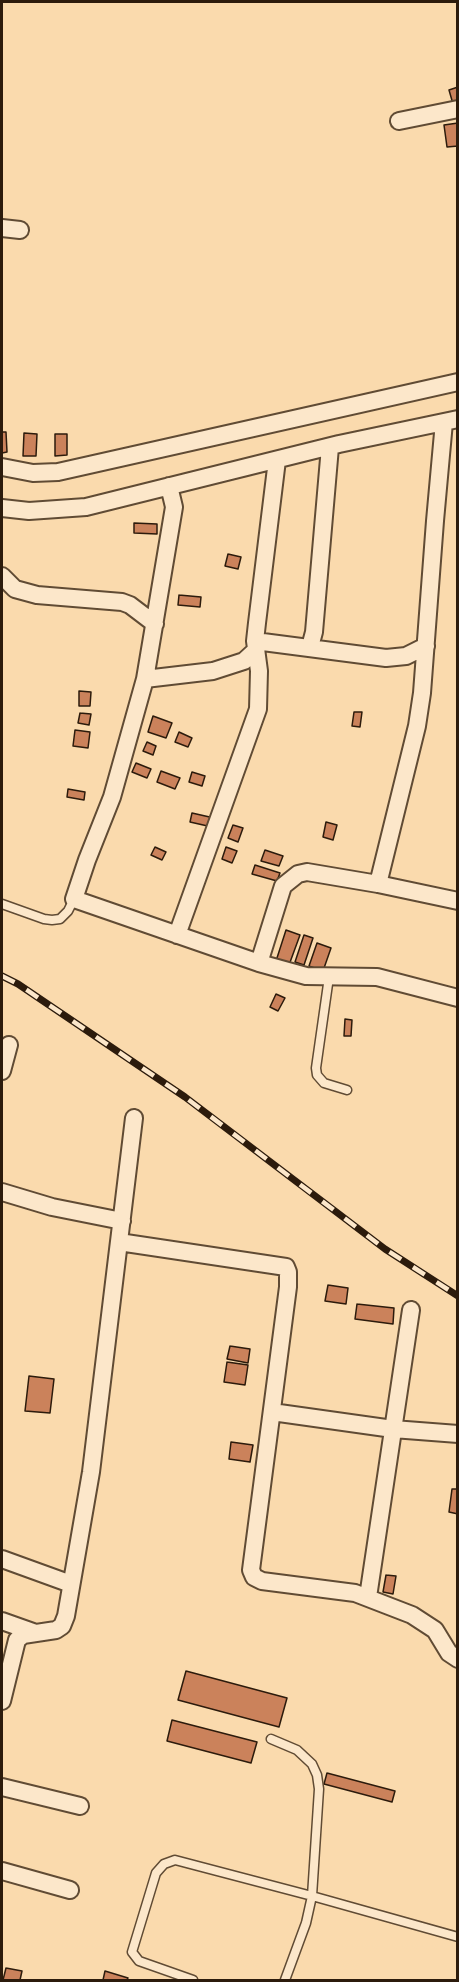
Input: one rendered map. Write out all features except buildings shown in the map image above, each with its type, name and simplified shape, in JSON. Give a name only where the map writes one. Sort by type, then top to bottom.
[{"type":"street","points":[[399,121],[458,109]]},
{"type":"street","points":[[2,228],[20,230]]},
{"type":"street","points":[[2,467],[33,473],[58,472],[458,382]]},
{"type":"street","points":[[2,508],[29,511],[86,507],[330,447],[451,421],[435,521],[426,646],[417,726],[378,884]]},
{"type":"street","points":[[310,647],[314,632],[330,447]]},
{"type":"street","points":[[177,935],[258,709],[259,671],[256,646],[277,460]]},
{"type":"street","points":[[169,486],[174,507],[146,680],[112,797],[74,899],[259,963],[306,976],[376,977],[458,998]]},
{"type":"street","points":[[2,576],[15,589],[30,593],[122,602],[130,605],[155,624]]},
{"type":"street","points":[[256,646],[310,647],[397,658],[426,646]]},
{"type":"street","points":[[146,680],[213,671],[244,661],[256,646]]},
{"type":"street","points":[[259,963],[283,886],[298,874],[307,872],[458,901]]},
{"type":"street","points":[[2,1071],[9,1046]]},
{"type":"street","points":[[2,1701],[17,1640],[33,1632],[56,1630],[62,1626],[66,1616],[91,1472],[134,1118]]},
{"type":"street","points":[[2,1192],[52,1207],[122,1221]]},
{"type":"street","points":[[119,1242],[286,1267],[288,1287],[251,1570],[254,1577],[262,1581],[355,1593],[368,1597],[412,1615],[435,1630],[449,1653],[458,1659]]},
{"type":"street","points":[[368,1597],[411,1310]]},
{"type":"street","points":[[272,1412],[393,1429],[458,1434]]},
{"type":"street","points":[[2,1559],[71,1584]]},
{"type":"street","points":[[2,1621],[33,1632]]},
{"type":"street","points":[[2,1787],[80,1806]]},
{"type":"street","points":[[2,1871],[70,1890]]},
{"type":"lane","points":[[2,904],[44,920],[52,920],[60,919],[68,911],[74,899]]},
{"type":"lane","points":[[329,977],[316,1068],[324,1083],[347,1090]]},
{"type":"lane","points":[[271,1739],[297,1750],[312,1764],[317,1775],[319,1789],[312,1896],[306,1923],[285,1980]]},
{"type":"lane","points":[[193,1980],[139,1961],[132,1952],[156,1873],[164,1864],[175,1860],[458,1937]]},
{"type":"railway","points":[[2,976],[18,984],[185,1097],[385,1249],[458,1296]]}]
